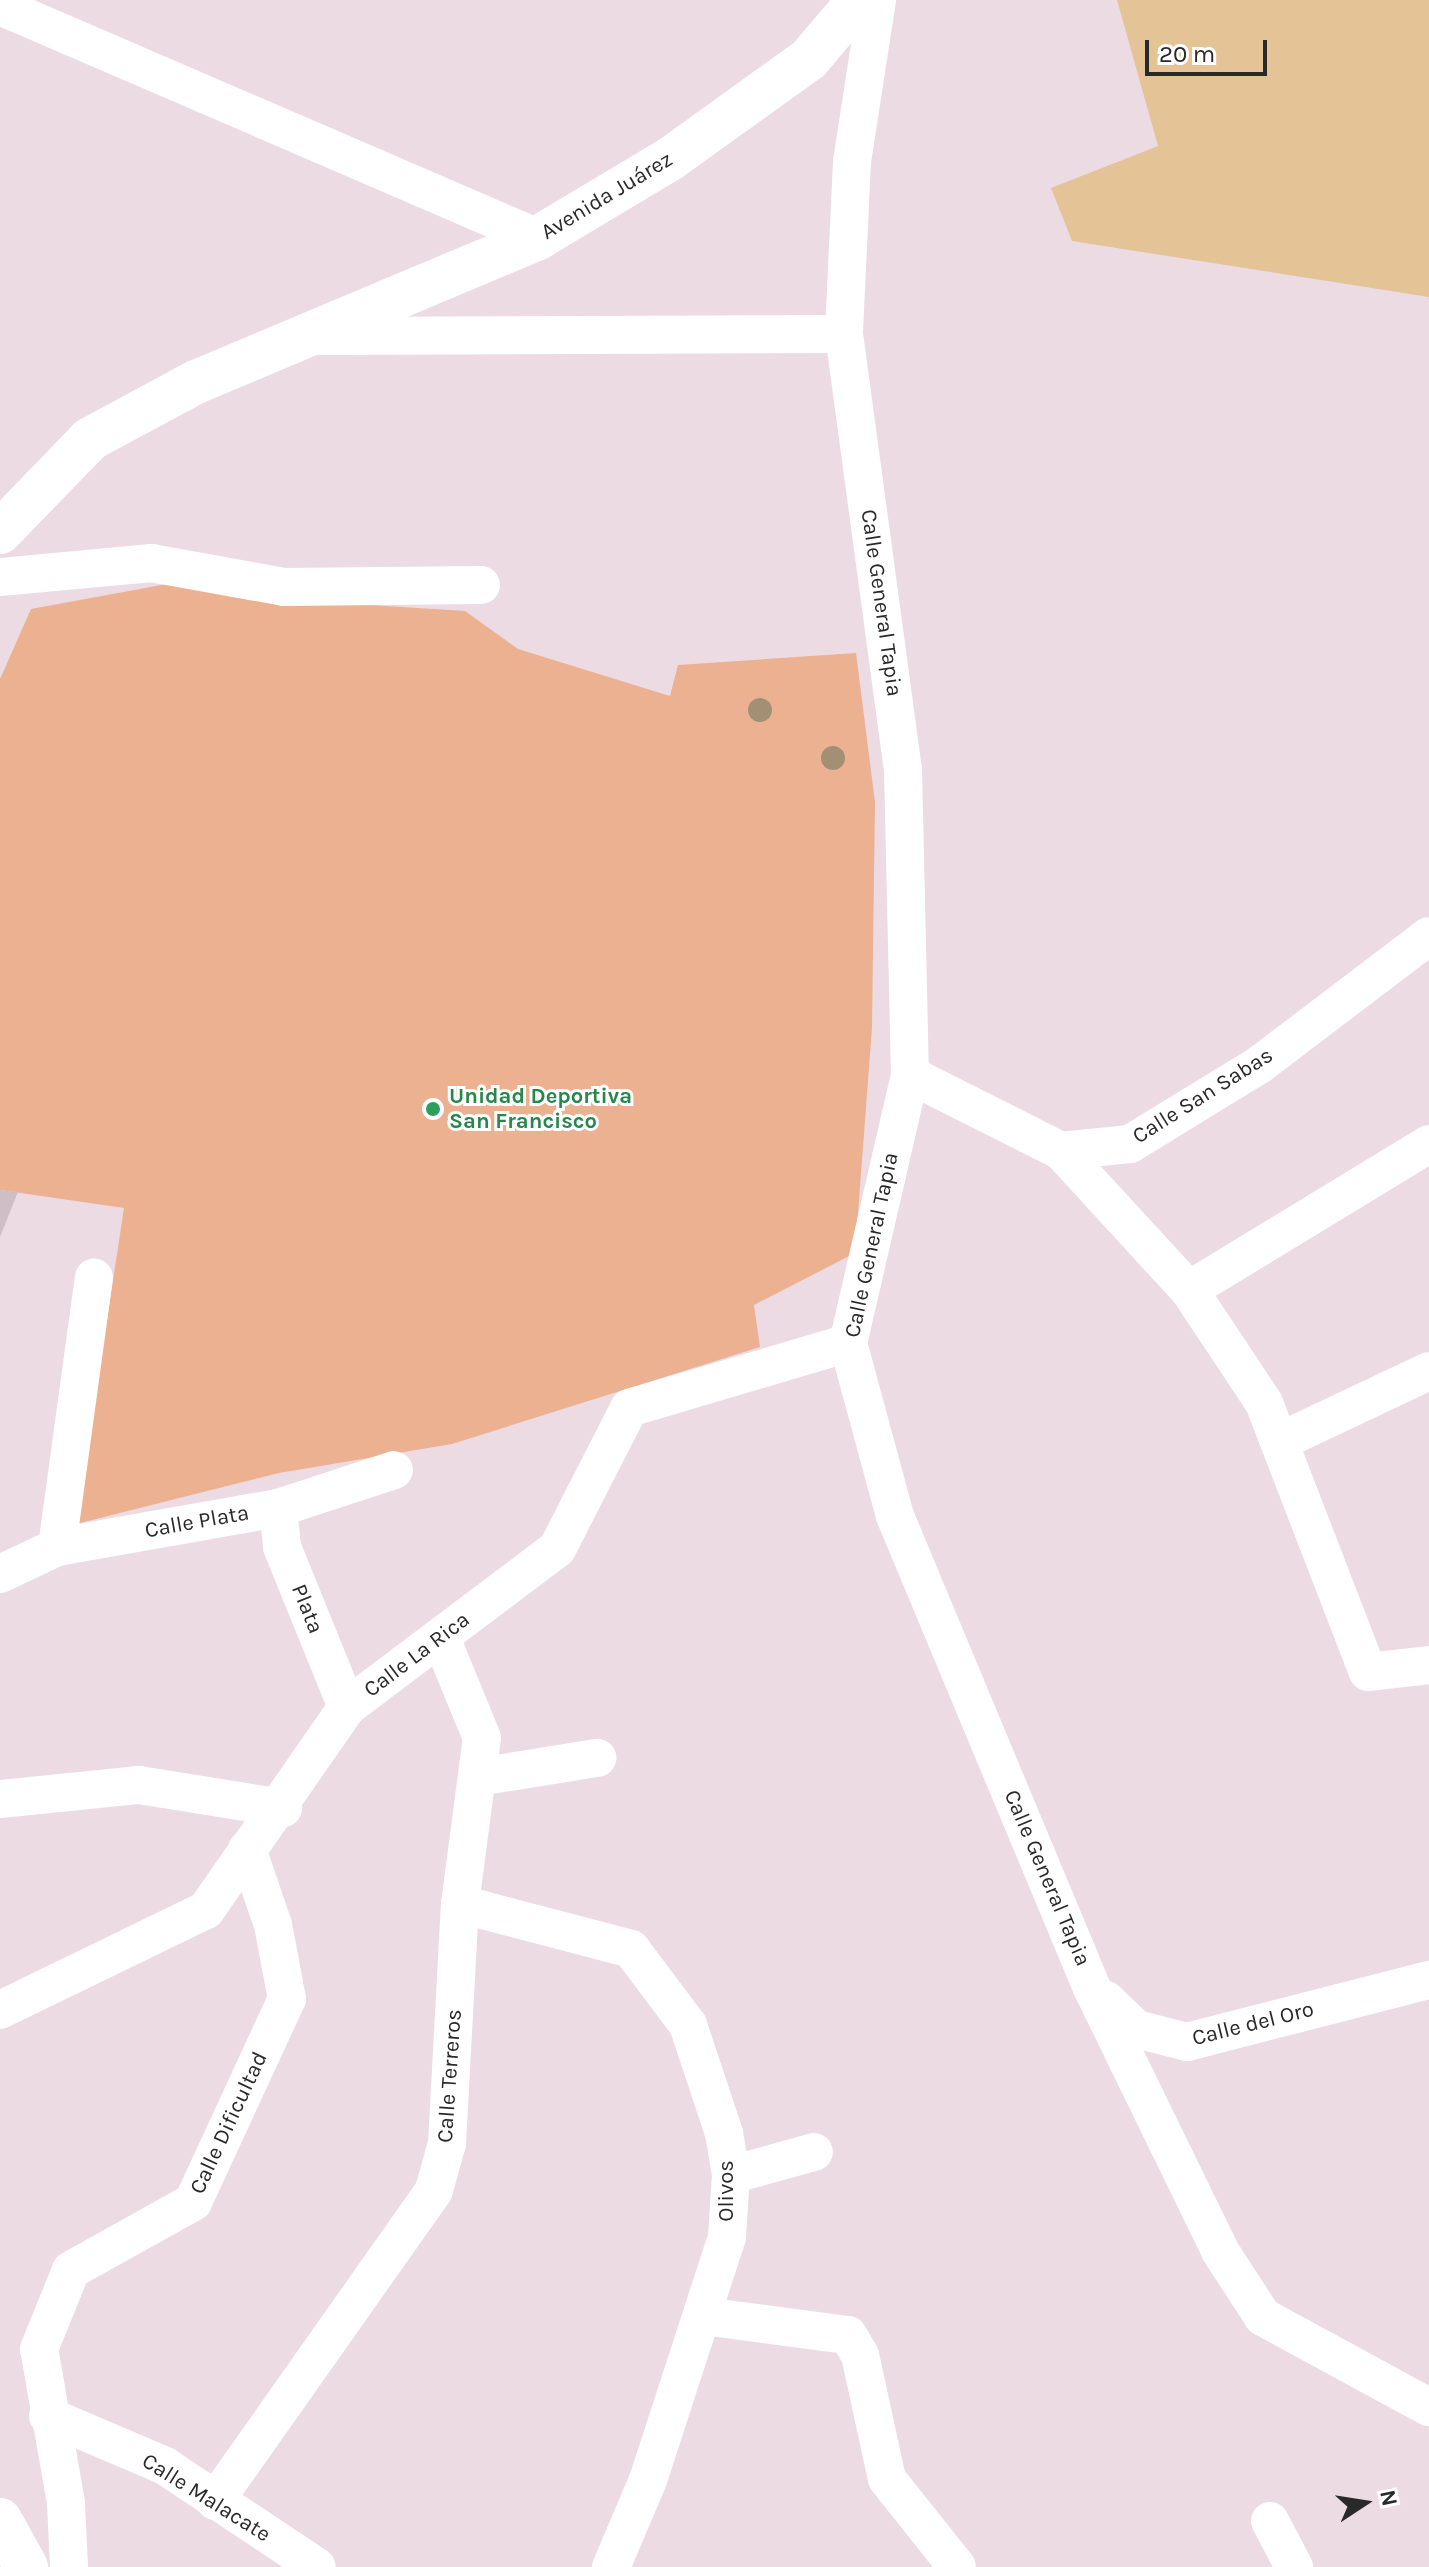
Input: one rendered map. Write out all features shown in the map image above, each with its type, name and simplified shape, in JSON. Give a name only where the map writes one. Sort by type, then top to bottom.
[{"type":"main road","name":"Avenida Juárez","points":[[0,532],[90,439],[196,382],[318,336],[538,238],[670,159],[809,59],[859,0]]},
{"type":"main road","points":[[0,2520],[26,2567]]},
{"type":"street","name":"Calle General Tapia","points":[[877,0],[852,162],[844,334],[903,769],[910,1075],[848,1343],[895,1516],[1092,1988],[1220,2251],[1263,2317],[1429,2407]]},
{"type":"street","points":[[0,6],[538,238]]},
{"type":"street","points":[[318,336],[844,334]]},
{"type":"street","points":[[0,577],[151,563],[284,587],[481,585]]},
{"type":"street","name":"Calle San Sabas","points":[[1061,1151],[1130,1144],[1259,1065],[1429,936]]},
{"type":"street","points":[[910,1075],[1061,1151],[1189,1290],[1283,1440],[1356,1654],[1368,1672],[1429,1665]]},
{"type":"street","points":[[1189,1290],[1429,1144]]},
{"type":"street","points":[[57,1547],[94,1278]]},
{"type":"street","name":"Calle La Rica","points":[[0,2010],[206,1910],[247,1849],[283,1808],[347,1707],[557,1549],[629,1408],[848,1343]]},
{"type":"street","points":[[1283,1440],[1429,1371]]},
{"type":"street","name":"Calle Plata","points":[[0,1574],[57,1547],[278,1508],[394,1470]]},
{"type":"street","name":"Plata","points":[[278,1508],[282,1547],[347,1707]]},
{"type":"street","name":"Calle Terreros","points":[[215,2501],[434,2190],[447,2143],[460,1904],[482,1738],[441,1638]]},
{"type":"street","points":[[478,1777],[597,1758]]},
{"type":"street","points":[[0,1799],[139,1785],[283,1808]]},
{"type":"street","name":"Calle Dificultad","points":[[69,2567],[66,2503],[48,2416],[39,2349],[71,2270],[193,2202],[287,1999],[273,1925],[247,1849]]},
{"type":"street","name":"Olivos","points":[[460,1904],[631,1949],[688,2025],[731,2175],[727,2237],[703,2316],[611,2567]]},
{"type":"street","name":"Calle del Oro","points":[[1092,1988],[1136,2029],[1187,2042],[1429,1980]]},
{"type":"street","points":[[731,2175],[814,2152]]},
{"type":"street","points":[[703,2316],[848,2335],[860,2355],[887,2479],[957,2567]]},
{"type":"street","name":"Calle Malacate","points":[[48,2416],[165,2466],[317,2567]]},
{"type":"street","points":[[1270,2521],[1294,2567]]},
{"type":"shaded area","points":[[1117,0],[1429,0],[1429,297],[1072,241],[1051,188],[1158,146]]},
{"type":"shaded area","name":"Unidad Deportiva San Francisco","points":[[167,584],[275,599],[465,611],[518,649],[670,696],[678,665],[856,653],[875,802],[872,1028],[855,1253],[754,1305],[760,1347],[452,1444],[279,1473],[76,1524],[124,1208],[0,1190],[0,679],[31,609]]},
{"type":"building","points":[[0,1190],[18,1192],[0,1237]]},
{"type":"place","name":"Unidad Deportiva San Francisco","points":[[433,1109]]}]
